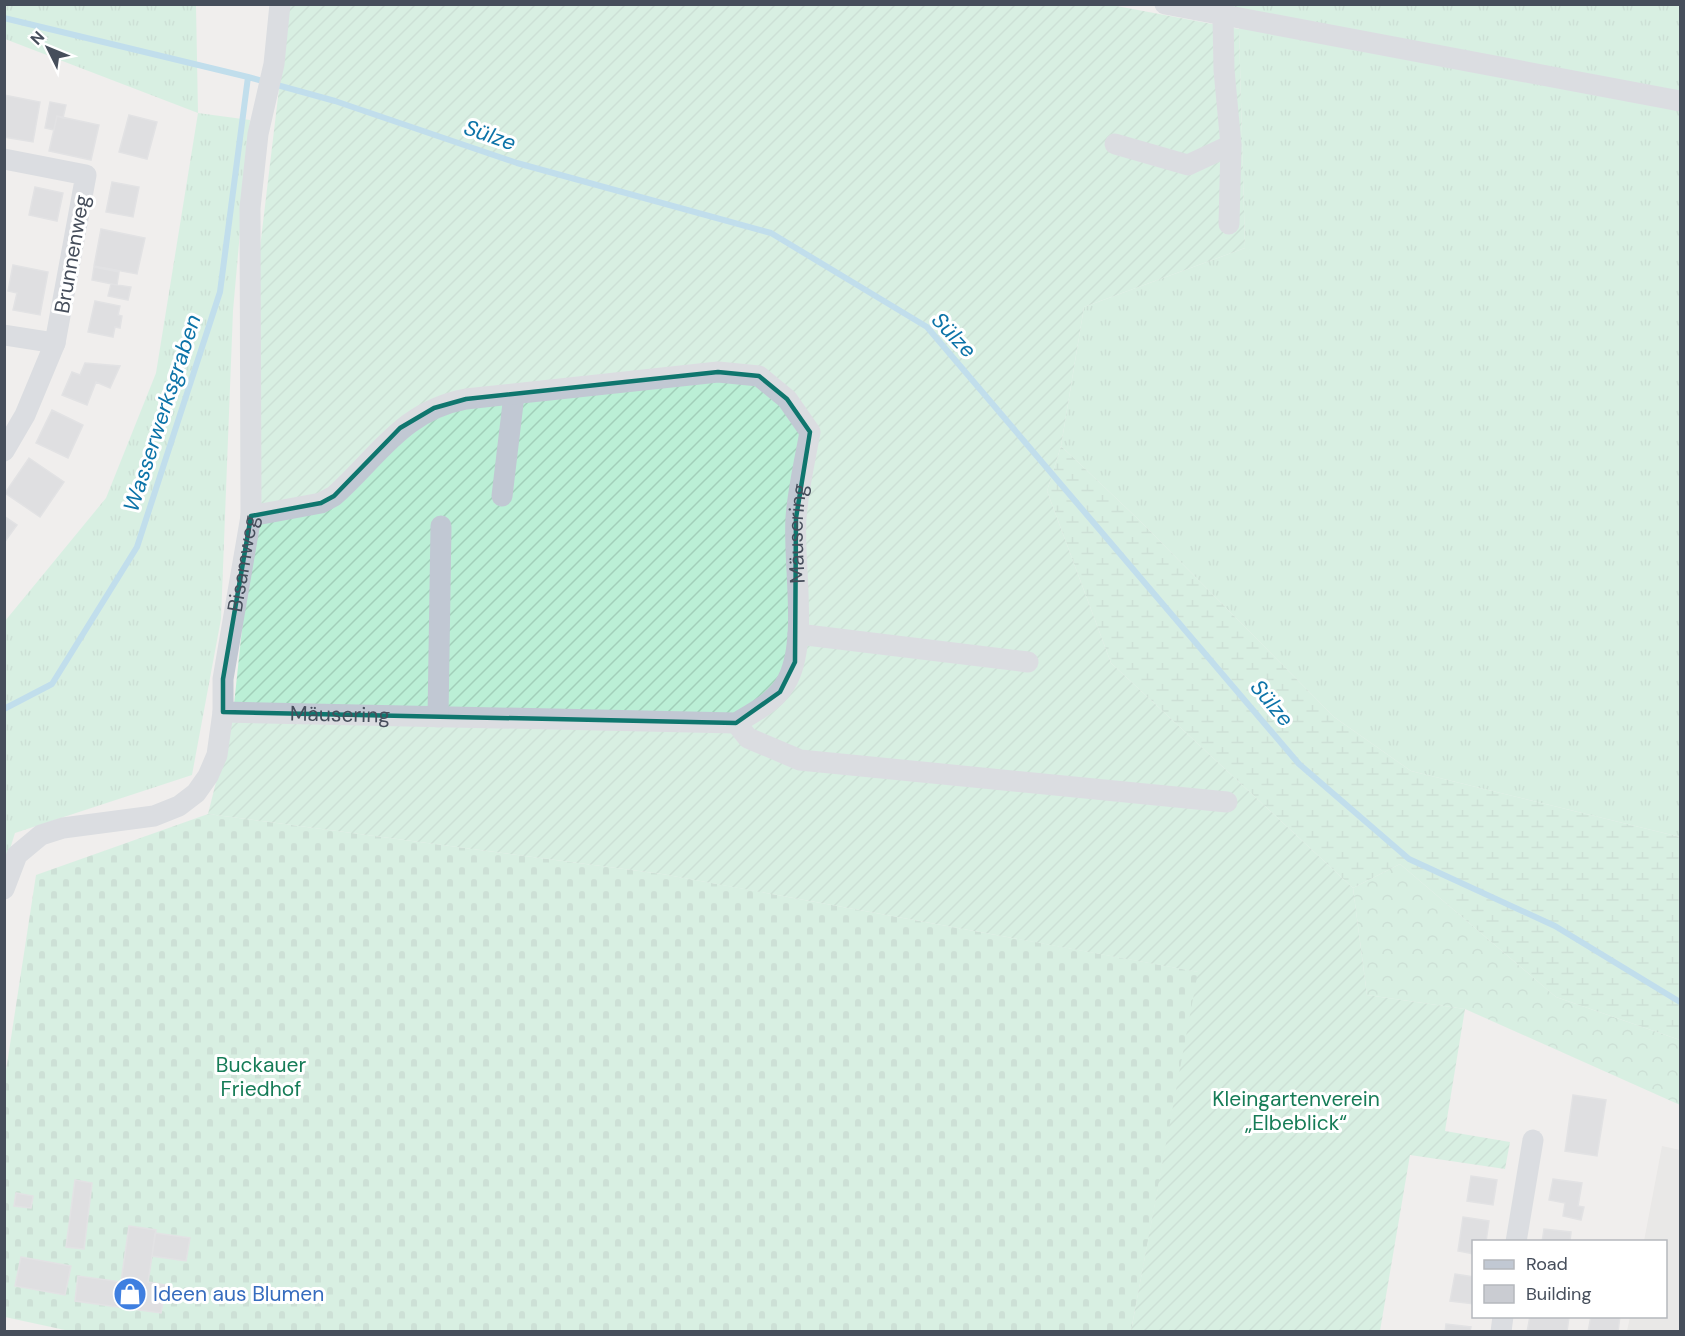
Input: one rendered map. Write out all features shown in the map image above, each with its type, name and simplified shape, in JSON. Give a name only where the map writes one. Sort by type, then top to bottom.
[{"type":"street","name":"Bisamweg","points":[[4,889],[17,855],[41,835],[63,828],[154,816],[179,806],[196,793],[208,776],[217,754],[223,712],[223,679],[251,516],[250,208],[265,98],[274,64],[280,4]]},
{"type":"street","points":[[1165,4],[1680,101]]},
{"type":"street","points":[[1223,16],[1224,70],[1232,145],[1229,224]]},
{"type":"street","points":[[1115,144],[1188,165],[1232,145]]},
{"type":"street","name":"Brunnenweg","points":[[4,159],[86,175],[55,343]]},
{"type":"street","points":[[4,335],[55,343],[25,415],[4,451]]},
{"type":"street","name":"Mäusering","points":[[223,712],[736,723],[768,703],[780,692],[795,662],[798,634],[796,518],[810,432],[787,399],[759,376],[718,372],[466,399],[434,408],[400,428],[334,496],[321,503],[251,516]]},
{"type":"street","points":[[502,496],[514,395]]},
{"type":"street","points":[[438,717],[441,526]]},
{"type":"street","points":[[798,634],[1028,662]]},
{"type":"street","points":[[736,723],[748,738],[800,760],[1227,802]]},
{"type":"street","points":[[1516,1240],[1533,1140]]},
{"type":"highlighted area","points":[[718,372],[759,376],[787,399],[810,432],[796,518],[795,662],[780,692],[736,723],[223,712],[223,679],[251,516],[321,503],[334,496],[400,428],[434,408],[466,399]]},
{"type":"shaded area","points":[[1662,1146],[1680,1150],[1680,1331],[1627,1331],[1630,1318],[1667,1318],[1667,1240],[1644,1240]]},
{"type":"green space","name":"Kleingartenverein „Elbeblick“","points":[[1106,4],[1239,29],[1245,248],[1084,307],[1061,446],[1047,491],[1111,663],[1353,888],[1367,995],[1465,1009],[1445,1131],[1510,1142],[1505,1169],[1410,1155],[1380,1331],[1131,1331],[1198,972],[662,874],[208,814],[233,714],[259,469],[259,256],[289,5]]},
{"type":"green space","points":[[5,5],[196,5],[198,113],[5,39]]},
{"type":"green space","points":[[1207,5],[1680,5],[1680,837],[1411,771],[1334,717],[1139,520],[1061,446],[1084,307],[1245,248],[1239,29],[1244,12]]},
{"type":"green space","points":[[198,113],[250,120],[233,311],[221,619],[192,775],[15,833],[5,865],[5,621],[106,498],[156,373]]},
{"type":"green space","points":[[1061,446],[1139,520],[1334,717],[1411,771],[1680,837],[1680,1040],[1556,997],[1400,864],[1353,888],[1111,663],[1047,491]]},
{"type":"green space","name":"Buckauer Friedhof","points":[[208,814],[662,874],[1199,972],[1131,1331],[74,1332],[5,1317],[5,1077],[36,875]]},
{"type":"green space","points":[[1400,864],[1556,997],[1680,1040],[1680,1105],[1465,1009],[1367,995],[1353,888]]},
{"type":"building","points":[[4,95],[40,102],[33,142],[4,137]]},
{"type":"building","points":[[50,102],[66,105],[63,118],[57,116],[54,130],[45,128]]},
{"type":"building","points":[[129,115],[157,122],[147,159],[119,152]]},
{"type":"building","points":[[57,116],[99,125],[91,160],[49,151]]},
{"type":"building","points":[[112,182],[139,187],[133,217],[106,212]]},
{"type":"building","points":[[35,187],[63,193],[57,221],[29,215]]},
{"type":"building","points":[[101,229],[145,238],[137,274],[94,266]]},
{"type":"building","points":[[13,265],[48,272],[40,315],[13,310],[17,293],[8,291]]},
{"type":"building","points":[[94,267],[119,272],[117,285],[92,280]]},
{"type":"building","points":[[111,284],[131,287],[128,300],[108,296]]},
{"type":"building","points":[[95,301],[120,306],[118,315],[122,316],[120,328],[115,327],[113,337],[88,332]]},
{"type":"building","points":[[85,363],[120,366],[110,388],[96,382],[87,405],[62,395],[72,372],[80,375]]},
{"type":"building","points":[[52,410],[83,425],[68,458],[36,443]]},
{"type":"building","points":[[29,458],[64,482],[40,517],[5,493]]},
{"type":"building","points":[[4,516],[17,525],[4,543]]},
{"type":"building","points":[[1573,1095],[1606,1100],[1597,1156],[1565,1151]]},
{"type":"building","points":[[1471,1176],[1497,1180],[1493,1205],[1467,1201]]},
{"type":"building","points":[[1553,1179],[1582,1183],[1578,1206],[1584,1207],[1581,1220],[1563,1216],[1565,1203],[1549,1200]]},
{"type":"building","points":[[75,1180],[92,1183],[84,1249],[66,1247]]},
{"type":"building","points":[[16,1193],[33,1196],[31,1208],[14,1206]]},
{"type":"building","points":[[1463,1217],[1489,1221],[1486,1240],[1472,1240],[1472,1254],[1458,1251]]},
{"type":"building","points":[[129,1226],[156,1230],[148,1282],[166,1285],[161,1313],[75,1301],[78,1276],[121,1282]]},
{"type":"building","points":[[1544,1229],[1571,1232],[1570,1240],[1542,1240]]},
{"type":"building","points":[[155,1233],[190,1238],[186,1261],[152,1256]]},
{"type":"building","points":[[21,1257],[71,1266],[65,1295],[15,1286]]},
{"type":"building","points":[[1455,1274],[1472,1277],[1472,1304],[1450,1301]]},
{"type":"building","points":[[1530,1318],[1569,1318],[1567,1332],[1527,1332]]},
{"type":"building","points":[[1591,1318],[1620,1318],[1618,1332],[1588,1332]]},
{"type":"building","points":[[1446,1324],[1471,1327],[1470,1332],[1445,1332]]},
{"type":"waterway","name":"Sülze","points":[[4,18],[248,77],[335,101],[517,163],[771,233],[927,327],[1299,764],[1409,859],[1555,926],[1680,1002]]},
{"type":"waterway","name":"Wasserwerksgraben","points":[[4,709],[52,684],[137,547],[220,292],[248,77]]},
{"type":"place","name":"Ideen aus Blumen","points":[[130,1294]]}]
